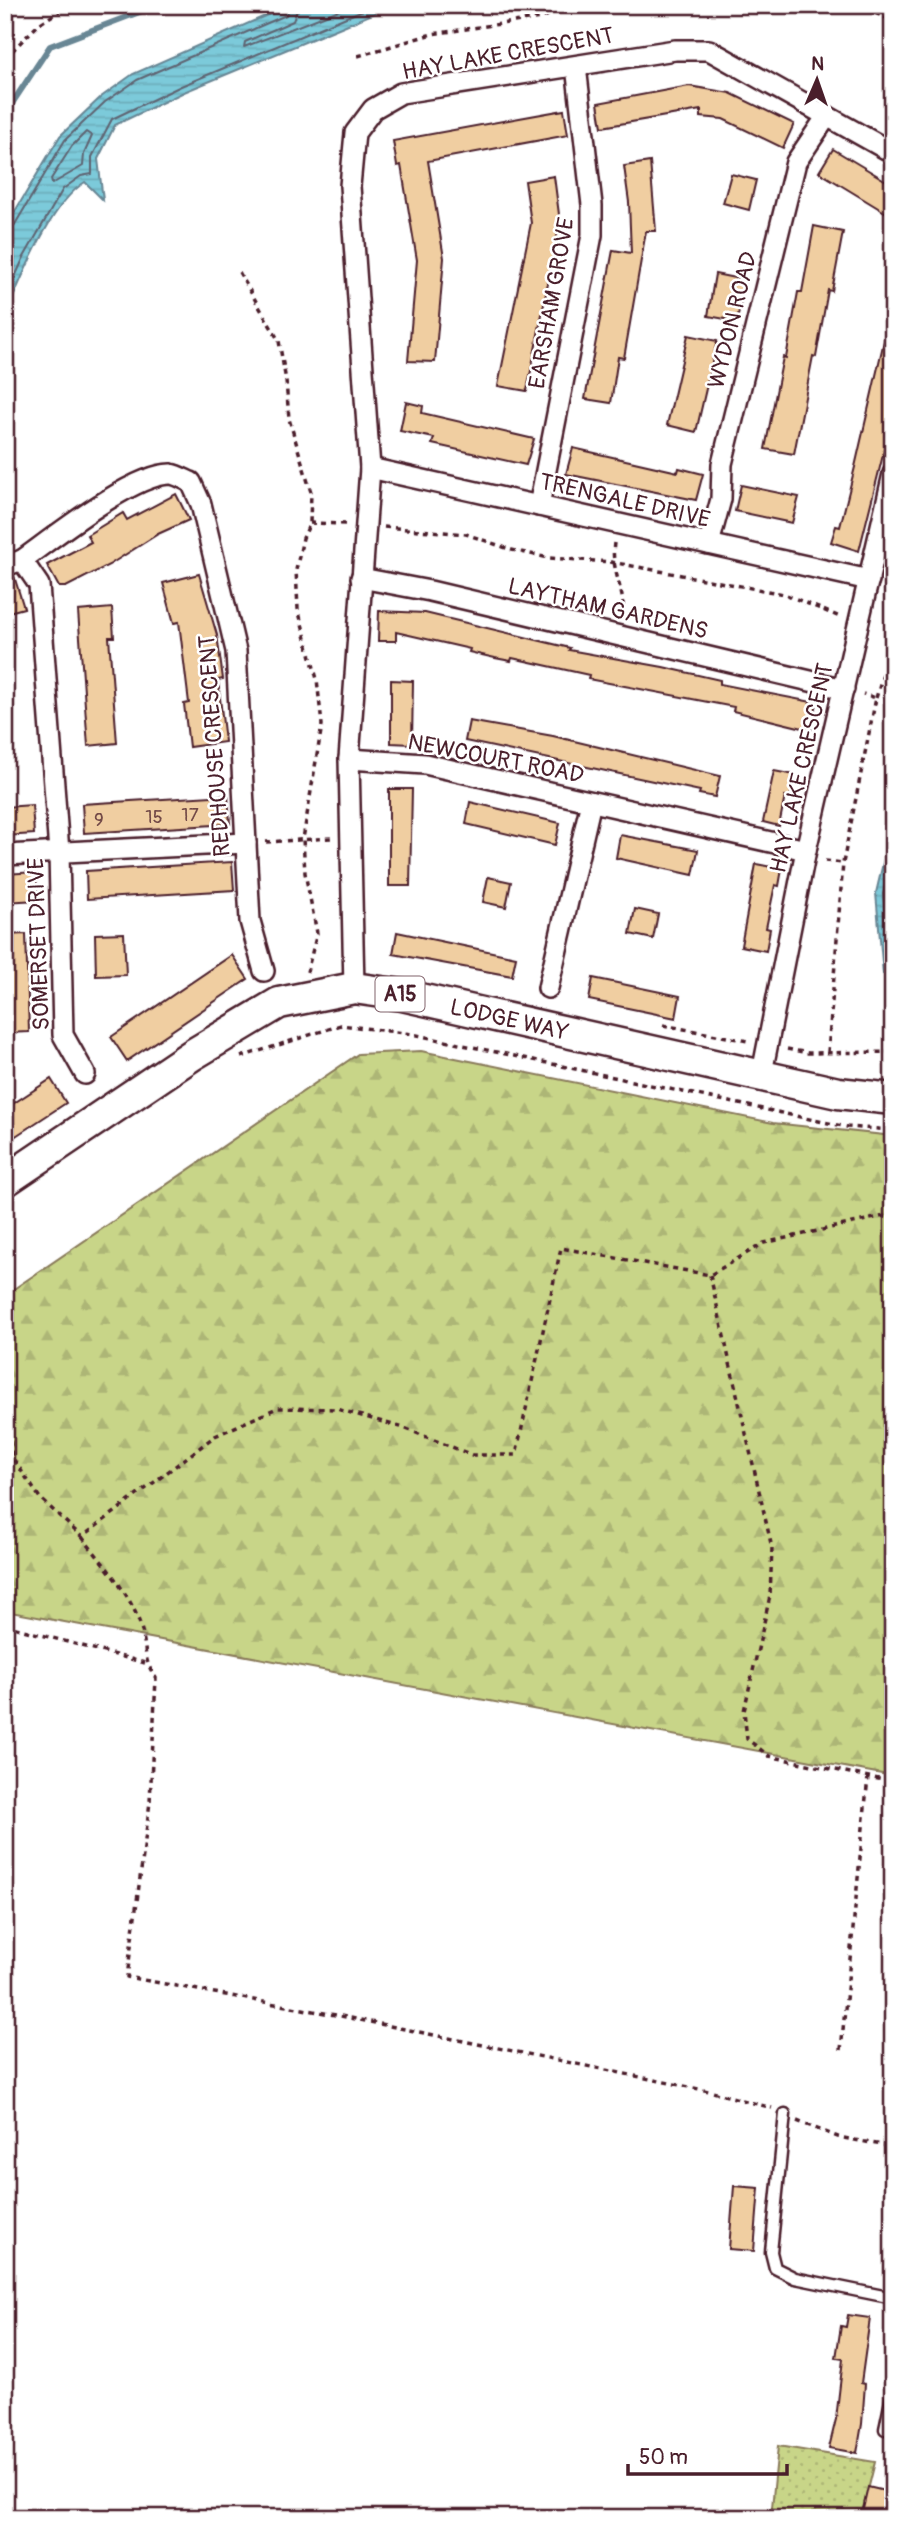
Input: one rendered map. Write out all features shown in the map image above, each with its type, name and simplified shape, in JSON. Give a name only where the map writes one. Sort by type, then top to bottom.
[{"type":"main road","name":"LODGE WAY","points":[[5,1181],[192,1055],[279,1003],[355,988],[416,998],[762,1073],[838,1093],[893,1099]]},
{"type":"street","name":"HAY LAKE CRESCENT","points":[[355,988],[349,759],[370,467],[350,186],[355,133],[373,109],[401,93],[675,50],[709,50],[893,153]]},
{"type":"street","name":"EARSHAM GROVE","points":[[539,506],[592,235],[592,205],[576,66]]},
{"type":"street","name":"WYDON ROAD","points":[[709,544],[721,499],[722,464],[796,162],[827,116]]},
{"type":"street","name":"TRENGALE DRIVE","points":[[370,467],[869,580]]},
{"type":"street","name":"REDHOUSE CRESCENT","points":[[13,563],[108,500],[144,481],[172,474],[191,482],[201,504],[236,651],[250,921],[264,971]]},
{"type":"street","name":"HAY LAKE CRESCENT","points":[[762,1073],[806,850],[893,474]]},
{"type":"street","name":"SOMERSET DRIVE","points":[[13,563],[39,585],[59,852],[64,1035],[85,1074]]},
{"type":"street","name":"LAYTHAM GARDENS","points":[[360,578],[430,591],[844,689]]},
{"type":"street","name":"NEWCOURT ROAD","points":[[349,759],[425,764],[806,850]]},
{"type":"street","name":"NEWCOURT ROAD","points":[[548,988],[591,802]]},
{"type":"street","points":[[5,855],[246,843]]},
{"type":"lane","points":[[785,2115],[771,2252],[775,2268],[795,2278],[893,2298]]},
{"type":"lane","points":[[885,2429],[893,2391]]},
{"type":"path","points":[[5,58],[39,24],[69,5]]},
{"type":"path","points":[[358,57],[432,34],[541,18],[573,5]]},
{"type":"path","points":[[856,5],[893,21]]},
{"type":"path","points":[[239,272],[279,341],[289,419],[311,492],[310,523],[303,538],[296,570],[298,609],[317,679],[322,725],[303,839],[305,873],[317,933],[305,978]]},
{"type":"path","points":[[310,523],[466,534],[512,550],[549,558],[611,562],[784,594],[858,625]]},
{"type":"path","points":[[616,524],[611,562],[624,608],[617,635]]},
{"type":"path","points":[[828,1052],[843,863],[876,698],[893,642]]},
{"type":"path","points":[[844,689],[876,698]]},
{"type":"path","points":[[246,843],[351,837]]},
{"type":"path","points":[[232,1059],[341,1026],[412,1034],[847,1127],[893,1130]]},
{"type":"path","points":[[82,1537],[215,1436],[277,1408],[337,1409],[404,1428],[472,1455],[516,1455],[561,1248],[710,1275],[764,1243],[893,1214]]},
{"type":"path","points":[[710,1275],[772,1548],[770,1596],[744,1711],[747,1739],[769,1756],[893,1782]]},
{"type":"path","points":[[5,1381],[12,1457],[40,1498],[82,1537],[116,1580],[142,1630],[146,1664],[156,1678],[150,1802],[127,1977],[288,2006],[709,2091]]},
{"type":"path","points":[[5,1625],[146,1664]]},
{"type":"path","points":[[841,2050],[868,1777]]},
{"type":"green space","points":[[421,1051],[773,1123],[893,1136],[893,1776],[5,1611],[5,1295],[358,1054]]},
{"type":"green space","points":[[778,2446],[875,2462],[861,2518],[771,2518]]},
{"type":"water","points":[[290,5],[394,5],[184,92],[115,125],[98,159],[103,200],[85,182],[60,207],[38,243],[5,316],[5,228],[60,136],[101,97],[133,74]]},
{"type":"water","points":[[893,820],[893,977],[883,974],[876,893]]},
{"type":"building","points":[[689,86],[730,93],[794,124],[783,148],[723,119],[701,117],[701,110],[602,127],[598,103]]},
{"type":"building","points":[[564,110],[568,135],[428,161],[444,258],[435,362],[408,361],[417,260],[401,165],[397,166],[393,141]]},
{"type":"building","points":[[833,149],[893,185],[893,217],[819,172]]},
{"type":"building","points":[[650,162],[656,231],[646,231],[624,358],[618,357],[611,403],[585,399],[613,250],[631,253],[624,166]]},
{"type":"building","points":[[731,174],[756,180],[749,210],[723,203]]},
{"type":"building","points":[[554,176],[560,222],[527,391],[498,386],[531,223],[525,181]]},
{"type":"building","points":[[814,226],[843,232],[832,291],[828,290],[816,357],[813,356],[794,454],[765,449],[798,292],[802,292]]},
{"type":"building","points":[[715,274],[745,280],[737,321],[708,316]]},
{"type":"building","points":[[886,332],[893,332],[893,415],[859,551],[831,542],[836,526],[840,527]]},
{"type":"building","points":[[688,335],[717,341],[696,432],[667,425]]},
{"type":"building","points":[[406,402],[423,406],[422,413],[534,439],[526,465],[432,444],[434,438],[400,431]]},
{"type":"building","points":[[573,448],[678,472],[679,468],[703,474],[696,500],[566,474]]},
{"type":"building","points":[[741,485],[799,497],[792,523],[735,511]]},
{"type":"building","points":[[176,494],[189,520],[158,534],[109,565],[66,587],[59,587],[47,565],[91,542],[87,535],[123,513],[127,520]]},
{"type":"building","points":[[199,574],[217,635],[223,679],[218,680],[225,742],[189,747],[184,704],[189,703],[179,622],[174,623],[163,583]]},
{"type":"building","points":[[14,576],[24,608],[5,613],[5,578]]},
{"type":"building","points":[[112,608],[114,637],[109,637],[117,743],[88,746],[78,611]]},
{"type":"building","points":[[379,611],[425,613],[570,648],[569,650],[663,667],[720,680],[720,684],[817,703],[811,730],[733,711],[734,707],[588,679],[589,675],[512,658],[511,661],[495,658],[469,652],[470,649],[396,632],[396,641],[378,641]]},
{"type":"building","points":[[391,680],[413,681],[412,744],[391,743]]},
{"type":"building","points":[[469,721],[553,736],[720,776],[715,797],[699,794],[700,791],[465,741]]},
{"type":"building","points":[[774,771],[795,775],[790,798],[785,796],[779,826],[763,822]]},
{"type":"building","points":[[389,789],[412,789],[410,886],[389,886]]},
{"type":"building","points":[[228,795],[230,824],[84,833],[82,804]]},
{"type":"building","points":[[470,802],[560,823],[555,845],[466,824]]},
{"type":"building","points":[[32,805],[34,834],[5,836],[5,807]]},
{"type":"building","points":[[620,835],[698,850],[693,875],[616,858]]},
{"type":"building","points":[[232,862],[234,890],[87,899],[86,871]]},
{"type":"building","points":[[756,864],[782,869],[779,886],[775,885],[766,928],[770,929],[766,951],[741,946]]},
{"type":"building","points":[[36,872],[37,900],[5,902],[5,874]]},
{"type":"building","points":[[488,877],[511,882],[506,907],[483,902]]},
{"type":"building","points":[[635,909],[658,914],[653,939],[630,934]]},
{"type":"building","points":[[397,932],[516,957],[512,976],[393,954]]},
{"type":"building","points":[[124,933],[126,975],[96,976],[95,934]]},
{"type":"building","points":[[26,934],[29,1032],[5,1033],[5,935]]},
{"type":"building","points":[[232,955],[248,979],[127,1061],[111,1037]]},
{"type":"building","points":[[593,978],[680,996],[676,1018],[589,1000]]},
{"type":"building","points":[[51,1079],[66,1103],[5,1143],[5,1109]]},
{"type":"building","points":[[734,2186],[759,2188],[754,2251],[729,2249]]},
{"type":"building","points":[[848,2315],[870,2318],[861,2383],[865,2384],[857,2453],[829,2448],[836,2419],[843,2359],[836,2358],[841,2326],[846,2327]]},
{"type":"building","points":[[868,2487],[893,2493],[893,2518],[861,2518]]},
{"type":"waterway","points":[[5,114],[50,46],[158,5]]}]
